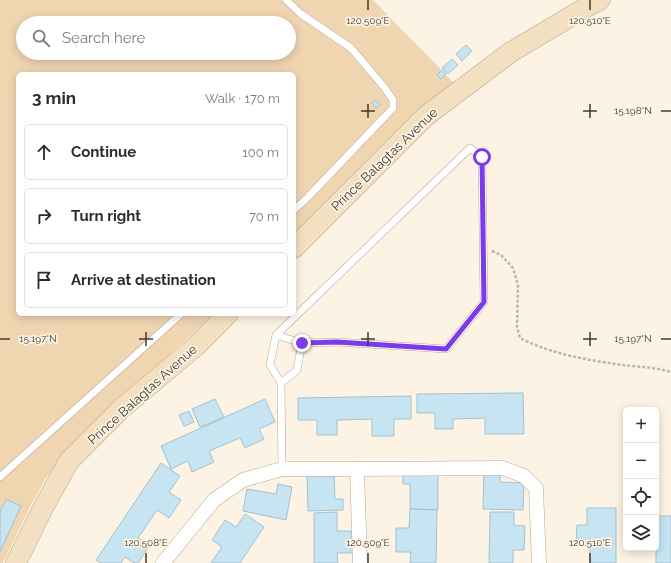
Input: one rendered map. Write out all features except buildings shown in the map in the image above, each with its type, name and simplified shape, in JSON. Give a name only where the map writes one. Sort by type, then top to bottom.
[{"type":"main road","name":"Prince Balagtas Avenue","points":[[296,246],[426,116],[511,52],[600,0]]},
{"type":"main road","name":"Prince Balagtas Avenue","points":[[16,563],[43,508],[69,461],[122,409],[195,347],[226,316]]},
{"type":"street","points":[[163,563],[214,500],[243,480],[282,469],[502,468],[524,476],[536,488],[539,563]]},
{"type":"street","points":[[357,469],[360,563]]},
{"type":"lane","points":[[286,0],[301,14],[351,48],[393,100],[393,108],[296,208]]},
{"type":"lane","points":[[276,335],[302,343],[337,342],[446,349],[484,302],[482,157],[470,148],[296,316]]},
{"type":"lane","points":[[0,477],[179,316]]},
{"type":"lane","points":[[282,469],[281,383],[270,365],[276,335],[296,316]]},
{"type":"lane","points":[[281,383],[297,370],[302,343]]},
{"type":"path","points":[[484,248],[501,255],[513,268],[518,285],[517,327],[520,338],[536,346],[600,362],[659,368],[671,372]]},
{"type":"shaded area","points":[[0,0],[373,0],[455,84],[386,141],[296,232],[296,72],[16,72],[16,316],[212,316],[91,426],[68,451],[46,478],[3,563],[0,563]]},
{"type":"route","points":[[302,343],[337,342],[446,349],[484,302],[482,157]]}]
